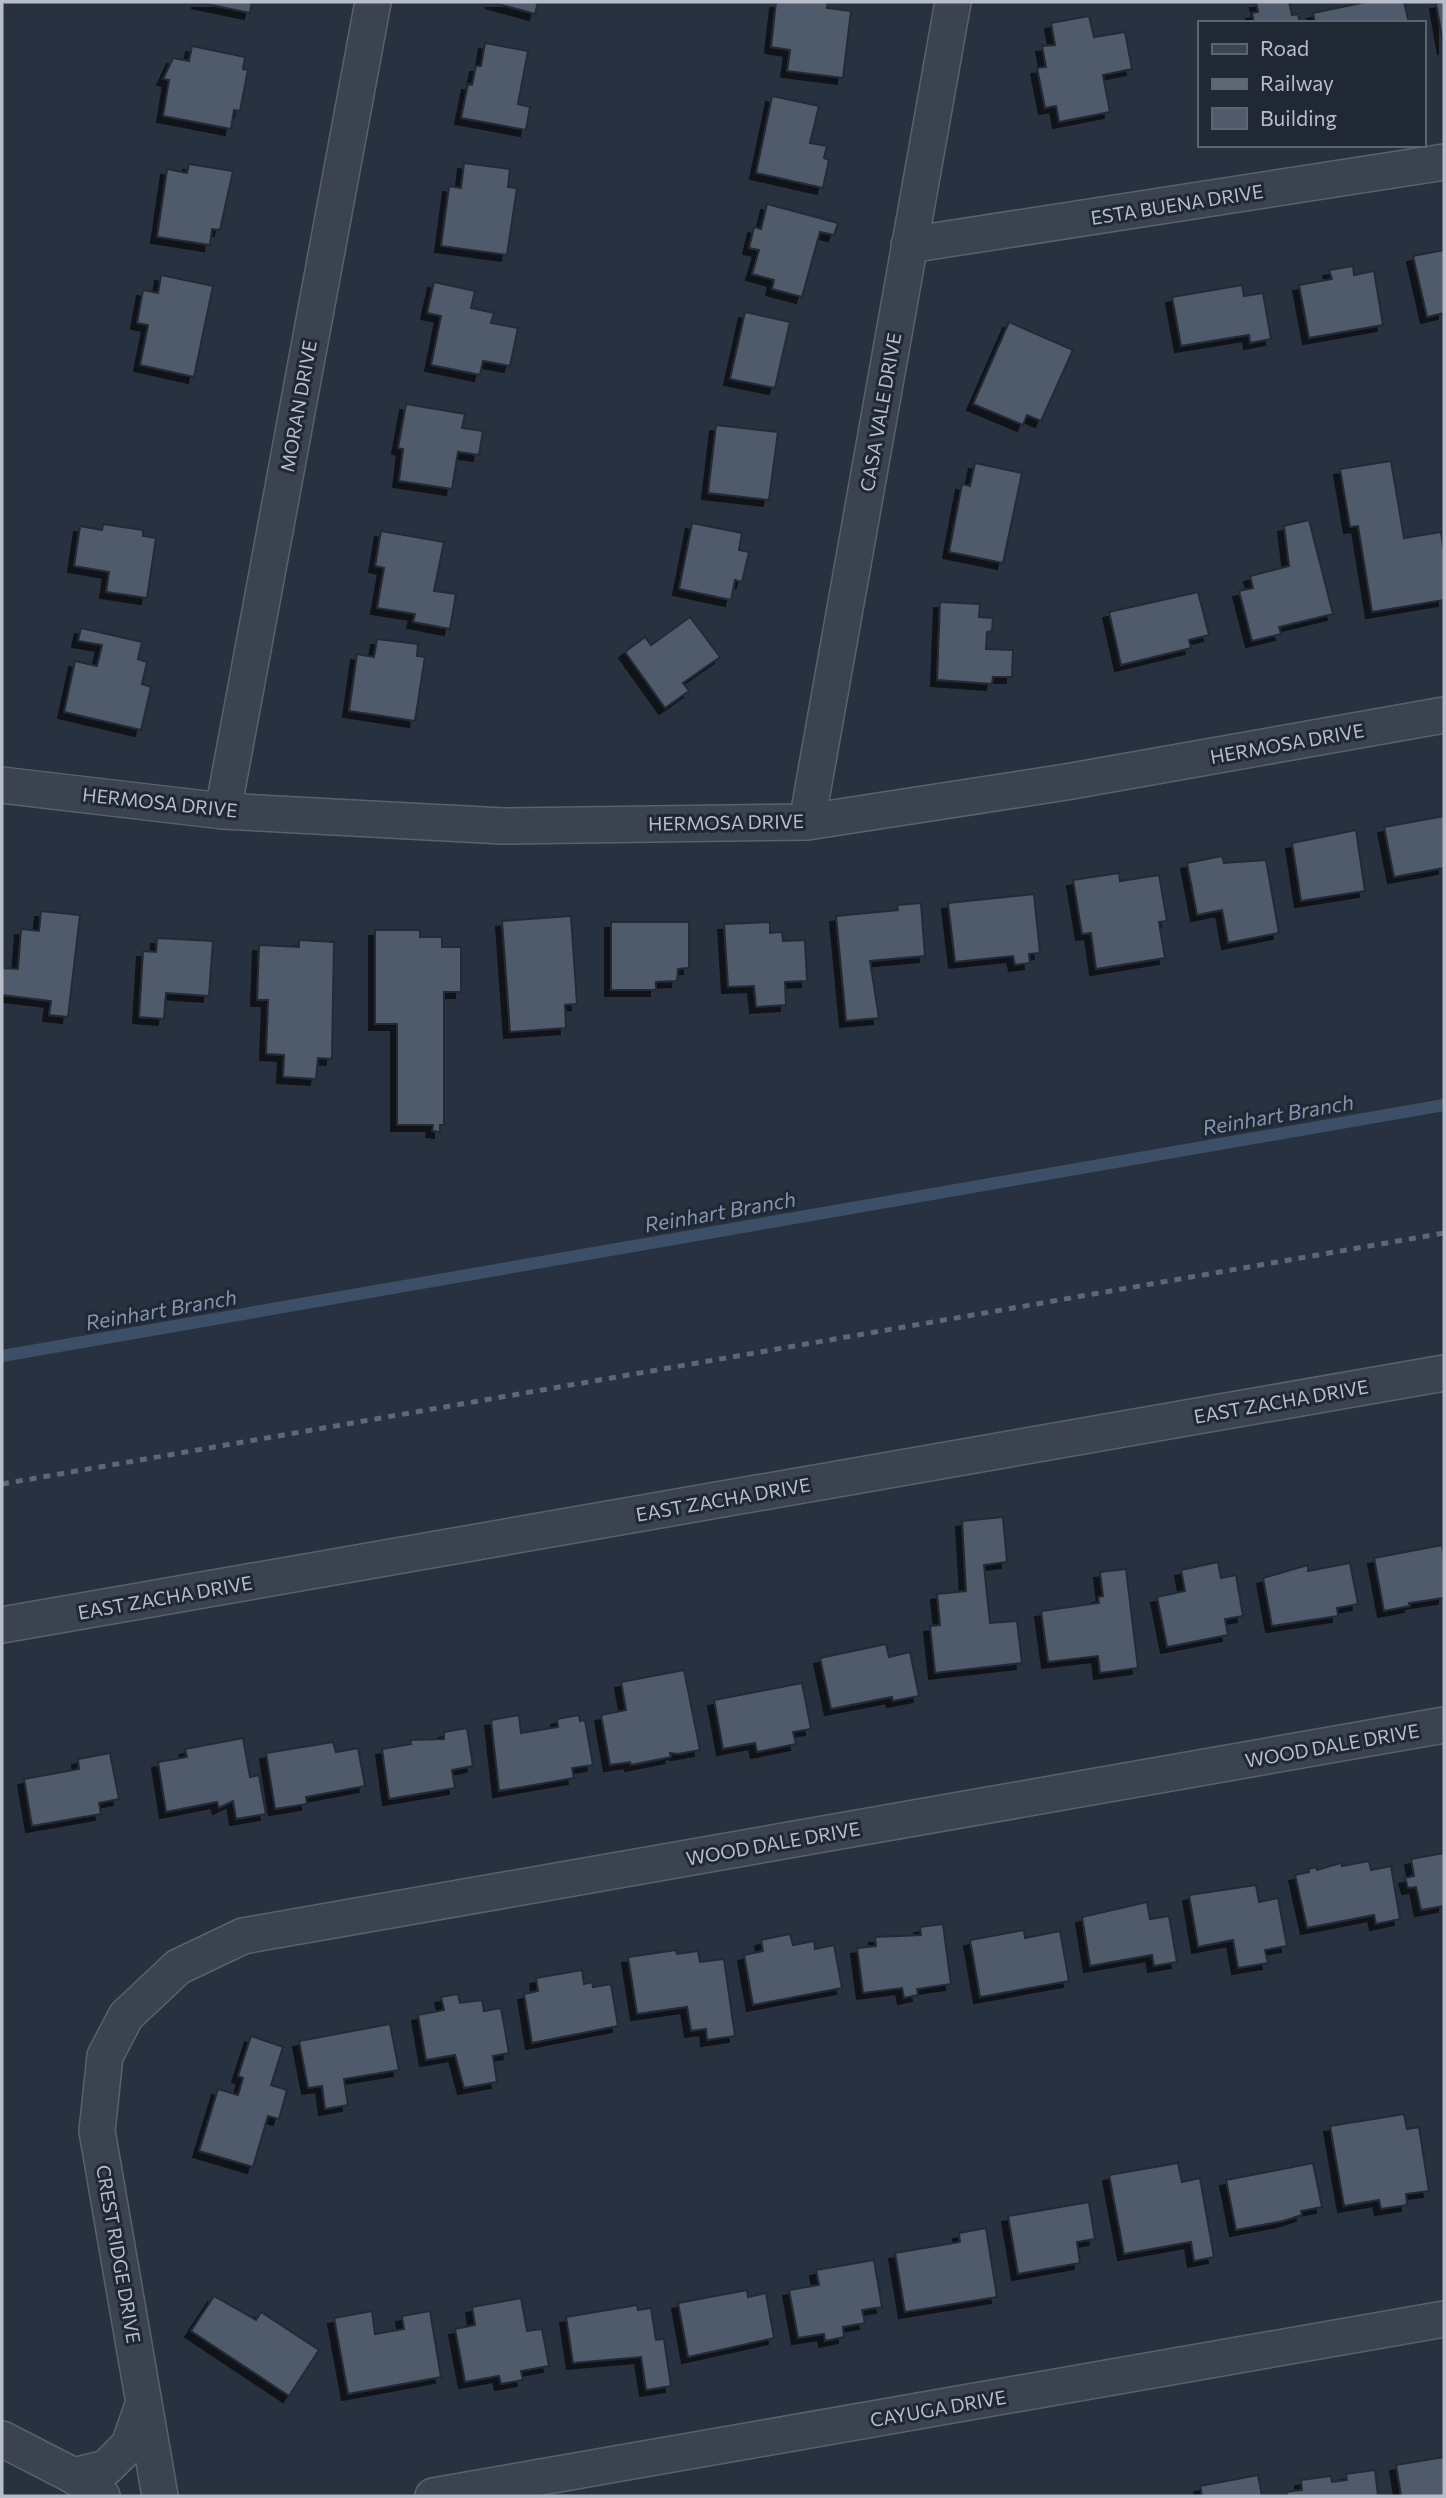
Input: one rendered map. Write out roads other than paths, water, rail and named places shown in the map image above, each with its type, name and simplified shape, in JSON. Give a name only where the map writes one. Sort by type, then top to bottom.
[{"type":"street","name":"MORAN DRIVE","points":[[223,811],[373,2]]},
{"type":"street","name":"CASA VALE DRIVE","points":[[807,822],[953,2]]},
{"type":"street","name":"ESTA BUENA DRIVE","points":[[909,245],[1444,162]]},
{"type":"street","name":"HERMOSA DRIVE","points":[[2,785],[223,811],[503,826],[807,822],[1066,782],[1444,715]]},
{"type":"street","name":"EAST ZACHA DRIVE","points":[[2,1625],[1444,1373]]},
{"type":"street","name":"WOOD DALE DRIVE","points":[[126,2016],[178,1967],[243,1936],[1444,1725]]},
{"type":"street","name":"CREST RIDGE DRIVE","points":[[126,2016],[105,2056],[97,2131],[160,2496]]},
{"type":"street","name":"CAYUGA DRIVE","points":[[433,2496],[1444,2319]]},
{"type":"street","points":[[74,2476],[106,2468],[129,2445],[144,2402]]},
{"type":"street","points":[[2,2439],[74,2476],[102,2496]]},
{"type":"waterway","name":"Reinhart Branch","points":[[2,1356],[1444,1105]]},
{"type":"railway","points":[[2,1484],[1444,1233]]}]
